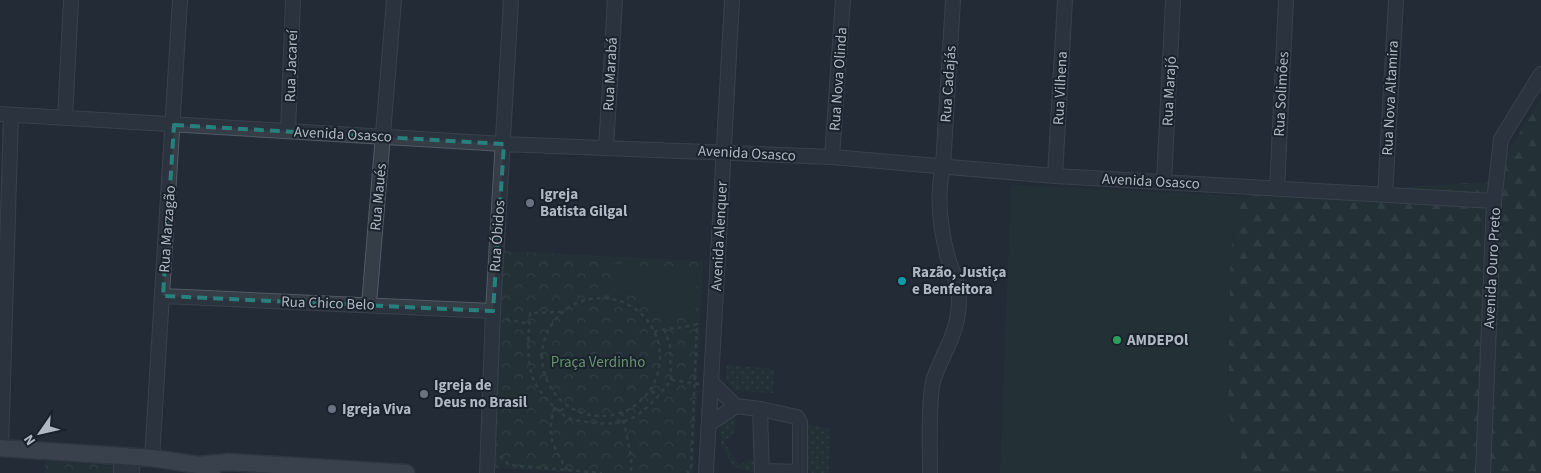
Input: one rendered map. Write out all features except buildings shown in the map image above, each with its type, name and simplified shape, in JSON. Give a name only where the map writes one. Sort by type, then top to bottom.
[{"type":"main road","points":[[1,448],[129,462],[152,458],[206,469],[229,462],[406,473]]},
{"type":"street","points":[[64,118],[70,0]]},
{"type":"street","name":"Rua Marzagão","points":[[152,458],[174,124],[180,0]]},
{"type":"street","name":"Rua Jacareí","points":[[288,131],[293,0]]},
{"type":"street","name":"Rua Maués","points":[[369,305],[394,0]]},
{"type":"street","name":"Rua Óbidos","points":[[487,473],[497,315],[511,0]]},
{"type":"street","name":"Rua Marabá","points":[[606,148],[615,0]]},
{"type":"street","name":"Avenida Alenquer","points":[[706,473],[732,0]]},
{"type":"street","name":"Rua Nova Olinda","points":[[832,157],[843,0]]},
{"type":"street","name":"Rua Cadajás","points":[[930,473],[934,378],[951,342],[958,318],[958,289],[940,221],[939,183],[943,167],[953,0]]},
{"type":"street","name":"Rua Vilhena","points":[[1055,176],[1065,0]]},
{"type":"street","name":"Rua Marajó","points":[[1164,182],[1174,0]]},
{"type":"street","name":"Rua Solimões","points":[[1277,189],[1286,0]]},
{"type":"street","name":"Rua Nova Altamira","points":[[1385,195],[1396,0]]},
{"type":"street","name":"Avenida Ouro Preto","points":[[1483,473],[1494,202],[1501,139],[1541,74]]},
{"type":"street","points":[[1,448],[6,115]]},
{"type":"street","name":"Avenida Osasco","points":[[6,115],[504,144],[723,151],[832,157],[1055,176],[1494,202]]},
{"type":"street","name":"Rua Chico Belo","points":[[163,296],[369,305],[497,315]]},
{"type":"street","points":[[711,384],[736,406],[760,409],[797,417],[800,422],[800,473],[763,472],[760,409]]},
{"type":"street","points":[[709,424],[736,406]]},
{"type":"street","points":[[121,473],[129,462]]},
{"type":"path","points":[[590,299],[615,300],[630,306],[642,314],[654,332],[659,349],[659,366],[651,391],[632,407],[622,412],[601,416],[584,413],[568,406],[555,393],[546,378],[542,360],[544,342],[551,326],[562,312],[574,304],[590,299]]},
{"type":"path","points":[[562,312],[530,313],[528,337],[533,378],[555,407],[566,417],[594,423],[625,421],[659,395],[671,380],[670,345],[664,329]]},
{"type":"path","points":[[497,315],[529,324]]},
{"type":"path","points":[[654,332],[664,329],[684,329],[697,324],[691,469],[687,473]]},
{"type":"path","points":[[671,380],[694,384],[711,384]]},
{"type":"path","points":[[651,391],[659,395]]},
{"type":"path","points":[[560,411],[568,406]]},
{"type":"path","points":[[555,407],[551,417],[550,441],[567,470]]},
{"type":"path","points":[[622,412],[632,457],[631,473]]},
{"type":"path","points":[[495,452],[509,464],[602,473]]},
{"type":"highlighted area","points":[[174,125],[504,144],[493,311],[163,296]]},
{"type":"green space","points":[[1541,98],[1541,473],[1245,473],[1228,411],[1230,270],[1236,196],[1489,182]]},
{"type":"green space","name":"AMDEPOl","points":[[1011,185],[1236,196],[1230,270],[1228,411],[1245,473],[1000,473]]},
{"type":"green space","name":"Praça Verdinho","points":[[504,251],[703,261],[693,473],[587,473],[494,468]]},
{"type":"green space","points":[[611,264],[697,269],[695,317],[667,318],[650,301],[611,286]]},
{"type":"green space","points":[[727,365],[774,369],[773,393],[735,391],[726,379]]},
{"type":"green space","points":[[727,416],[736,417],[735,431],[724,442],[739,465],[750,459],[757,463],[756,473],[733,466],[721,446],[721,419]]},
{"type":"green space","points":[[805,424],[830,429],[829,473],[812,473],[808,469]]},
{"type":"green space","points":[[46,461],[106,465],[115,467],[119,473],[45,473]]},
{"type":"place","name":"Igreja Batista Gilgal","points":[[530,203]]},
{"type":"place","name":"Razão, Justiça e Benfeitora","points":[[902,281]]},
{"type":"place","name":"AMDEPOl","points":[[1117,340]]},
{"type":"place","name":"Igreja de Deus no Brasil","points":[[424,394]]},
{"type":"place","name":"Igreja Viva","points":[[332,409]]}]
